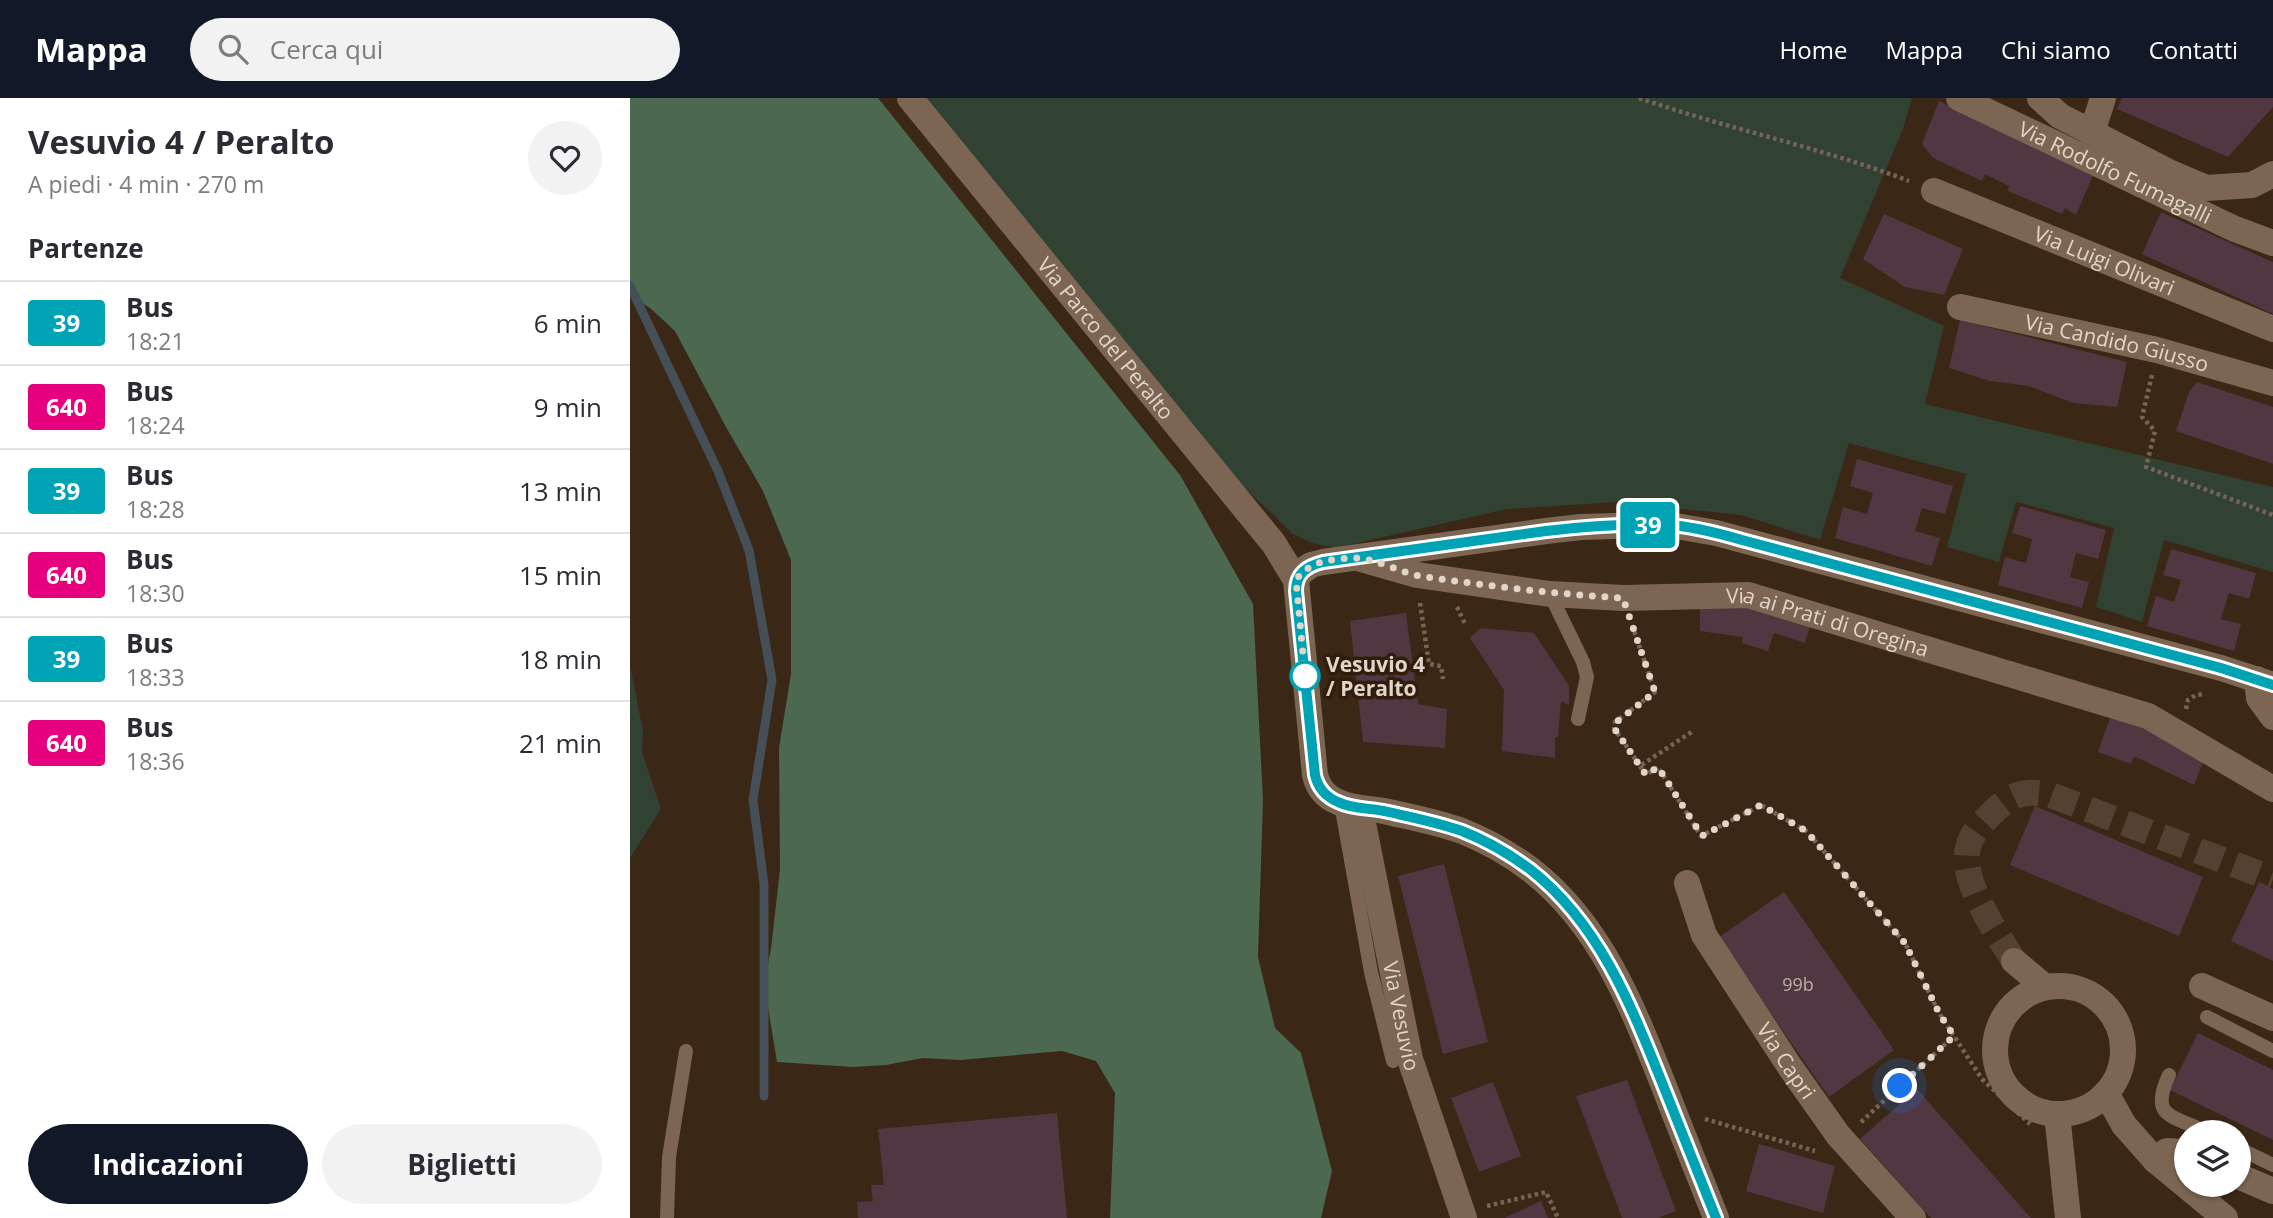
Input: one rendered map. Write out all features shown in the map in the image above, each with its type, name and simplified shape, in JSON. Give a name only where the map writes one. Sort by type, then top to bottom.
[{"type":"street","name":"Via Parco del Peralto","points":[[910,98],[1274,544],[1296,580]]},
{"type":"street","name":"Via Rodolfo Fumagalli","points":[[1959,98],[2235,229],[2273,243]]},
{"type":"street","name":"Via Rodolfo Fumagalli","points":[[2040,98],[2060,116],[2206,188],[2252,185],[2273,174]]},
{"type":"street","name":"Via Rodolfo Fumagalli","points":[[2092,132],[2103,98]]},
{"type":"street","name":"Via Luigi Olivari","points":[[1934,191],[2273,329]]},
{"type":"street","name":"Via Candido Giusso","points":[[1960,307],[2157,350],[2273,383]]},
{"type":"street","points":[[1716,1218],[1642,1032],[1607,958],[1584,925],[1546,884],[1514,859],[1462,831],[1379,810],[1350,806],[1324,793],[1316,781],[1296,580],[1301,572],[1311,565],[1546,531],[1581,527],[1670,525],[1716,533],[2265,682],[2259,698],[2273,717]]},
{"type":"street","name":"Via ai Prati di Oregina","points":[[1356,558],[1417,575],[1550,594],[1623,598],[1748,595],[2148,716],[2273,789]]},
{"type":"street","name":"Via Vesuvio","points":[[1350,806],[1410,1059],[1463,1215]]},
{"type":"street","name":"Via Capri","points":[[1687,883],[1704,935],[1790,1067],[1832,1146],[1913,1218]]},
{"type":"street","points":[[2014,961],[2045,987]]},
{"type":"street","points":[[2065,986],[2085,991],[2102,1002],[2114,1018],[2121,1037],[2122,1057],[2117,1076],[2106,1093],[2092,1105],[2075,1112],[2057,1114],[2037,1111],[2019,1101],[2005,1085],[1997,1066],[1995,1046],[2000,1026],[2010,1008],[2026,995],[2045,987],[2065,986]]},
{"type":"street","points":[[2202,986],[2273,1018]]},
{"type":"street","points":[[2106,1093],[2124,1125],[2155,1160],[2225,1218]]},
{"type":"street","points":[[2057,1114],[2068,1218]]},
{"type":"street","points":[[2155,1160],[2167,1151],[2174,1151]]},
{"type":"street","points":[[2251,1182],[2273,1191]]},
{"type":"lane","points":[[1550,594],[1583,662],[1587,677],[1578,719]]},
{"type":"lane","name":"Via Vesuvio","points":[[1350,806],[1371,972],[1393,1061]]},
{"type":"lane","points":[[2207,1017],[2273,1051]]},
{"type":"lane","points":[[667,1218],[669,1157],[686,1051]]},
{"type":"lane","points":[[2169,1075],[2161,1093],[2160,1104],[2164,1111],[2182,1120]]},
{"type":"lane","points":[[2251,1154],[2273,1165]]},
{"type":"path","points":[[1639,98],[1859,162],[1934,191]]},
{"type":"path","points":[[2157,350],[2142,416],[2155,430],[2146,467],[2273,515]]},
{"type":"path","points":[[1417,575],[1429,664],[1441,666],[1443,679]]},
{"type":"path","points":[[1623,598],[1655,692],[1615,723],[1614,728],[1646,775],[1658,767],[1702,836],[1761,805],[1806,831],[1905,943],[1939,1013],[1982,1079],[2008,1105]]},
{"type":"path","points":[[2190,715],[2186,708],[2188,700],[2196,695],[2207,694]]},
{"type":"path","points":[[1640,766],[1693,731]]},
{"type":"path","points":[[1673,1110],[1832,1146],[1954,1036]]},
{"type":"path","points":[[1463,1215],[1546,1192],[1558,1218]]},
{"type":"green space","points":[[630,98],[878,98],[1180,475],[1253,604],[1263,800],[1258,957],[1275,1028],[1301,1053],[1332,1171],[1321,1218],[1110,1218],[1115,1093],[1096,1061],[1062,1051],[960,1060],[923,1058],[886,1065],[853,1067],[777,1062],[764,983],[771,949],[780,869],[779,748],[791,674],[791,560],[763,491],[675,331],[650,308],[630,296]]},
{"type":"green space","points":[[924,98],[1912,98],[1903,129],[1840,278],[1944,326],[1925,404],[2273,487],[2273,572],[2164,540],[2142,622],[2096,607],[2114,528],[2016,502],[1999,562],[1947,547],[1966,474],[1849,443],[1820,540],[1741,515],[1617,502],[1507,509],[1335,548],[1312,543],[1293,534],[1208,453]]},
{"type":"green space","points":[[630,665],[643,731],[642,752],[661,809],[630,858]]},
{"type":"building","points":[[2122,98],[2273,98],[2273,107],[2228,157],[2117,109]]},
{"type":"building","points":[[1939,101],[2094,173],[2076,215],[2065,208],[2062,214],[2008,191],[2009,186],[1985,174],[1982,181],[1933,158],[1922,144]]},
{"type":"building","points":[[2161,212],[2273,262],[2273,314],[2142,254]]},
{"type":"building","points":[[1884,214],[1963,249],[1944,295],[1905,287],[1863,259]]},
{"type":"building","points":[[1960,320],[2127,362],[2117,407],[2073,403],[2029,386],[1990,381],[1949,368]]},
{"type":"building","points":[[2197,382],[2273,407],[2273,464],[2176,431],[2189,392]]},
{"type":"building","points":[[1857,459],[1953,486],[1945,514],[1922,508],[1915,531],[1940,538],[1932,566],[1835,538],[1843,507],[1867,514],[1873,493],[1850,486]]},
{"type":"building","points":[[2020,506],[2106,530],[2098,559],[2076,553],[2070,577],[2089,582],[2082,608],[1998,585],[2005,557],[2026,563],[2032,539],[2012,533]]},
{"type":"building","points":[[2171,549],[2256,573],[2249,599],[2229,593],[2221,619],[2241,624],[2234,651],[2147,626],[2156,596],[2174,602],[2181,580],[2163,575]]},
{"type":"building","points":[[1700,605],[1748,607],[1811,623],[1805,643],[1774,633],[1768,651],[1742,643],[1743,637],[1700,631]]},
{"type":"building","points":[[1406,613],[1418,704],[1447,709],[1445,748],[1363,742],[1350,621]]},
{"type":"building","points":[[1481,628],[1534,633],[1569,686],[1569,705],[1561,701],[1558,737],[1555,737],[1555,758],[1502,751],[1504,690],[1470,638]]},
{"type":"building","points":[[2111,715],[2146,725],[2205,758],[2194,785],[2134,756],[2131,764],[2098,752]]},
{"type":"building","points":[[2035,806],[2203,877],[2179,936],[2010,865]]},
{"type":"building","points":[[1444,864],[1488,1042],[1443,1054],[1398,876]]},
{"type":"building","points":[[2259,882],[2273,889],[2273,961],[2231,941]]},
{"type":"building","points":[[1784,892],[1894,1050],[1829,1097],[1718,938]]},
{"type":"building","points":[[2198,1033],[2273,1070],[2273,1140],[2251,1129],[2251,1120],[2232,1120],[2170,1090]]},
{"type":"building","points":[[1627,1080],[1676,1211],[1658,1218],[1622,1218],[1576,1096]]},
{"type":"building","points":[[1493,1082],[1521,1156],[1479,1172],[1451,1098]]},
{"type":"building","points":[[1917,1089],[2031,1218],[1931,1218],[1860,1139]]},
{"type":"building","points":[[1057,1113],[1067,1218],[858,1218],[857,1202],[873,1201],[871,1185],[884,1185],[878,1129]]},
{"type":"building","points":[[1759,1144],[1835,1166],[1823,1213],[1746,1191]]},
{"type":"building","points":[[1541,1201],[1548,1218],[1504,1218]]},
{"type":"waterway","points":[[630,286],[718,471],[749,550],[772,680],[753,800],[764,884],[764,1096]]},
{"type":"tunnel","points":[[2014,961],[1973,889],[1967,858],[1970,840],[1978,828],[2016,795],[2048,794],[2273,879]]},
{"type":"bus line","name":"39","points":[[1716,1218],[1642,1032],[1607,958],[1595,939],[1560,898],[1532,871],[1462,831],[1379,810],[1340,804],[1324,793],[1316,781],[1296,591],[1296,580],[1301,572],[1311,565],[1323,562],[1546,531],[1581,527],[1670,525],[1716,533],[2221,668],[2273,685]]},
{"type":"place","name":"Vesuvio 4 / Peralto","points":[[1305,676]]},
{"type":"route","points":[[1305,676],[1296,580],[1301,572],[1311,565],[1323,562],[1356,558],[1417,575],[1550,594],[1623,598],[1655,692],[1615,723],[1614,728],[1646,775],[1658,767],[1702,836],[1761,805],[1806,831],[1905,943],[1939,1013],[1954,1036],[1900,1086]]}]
